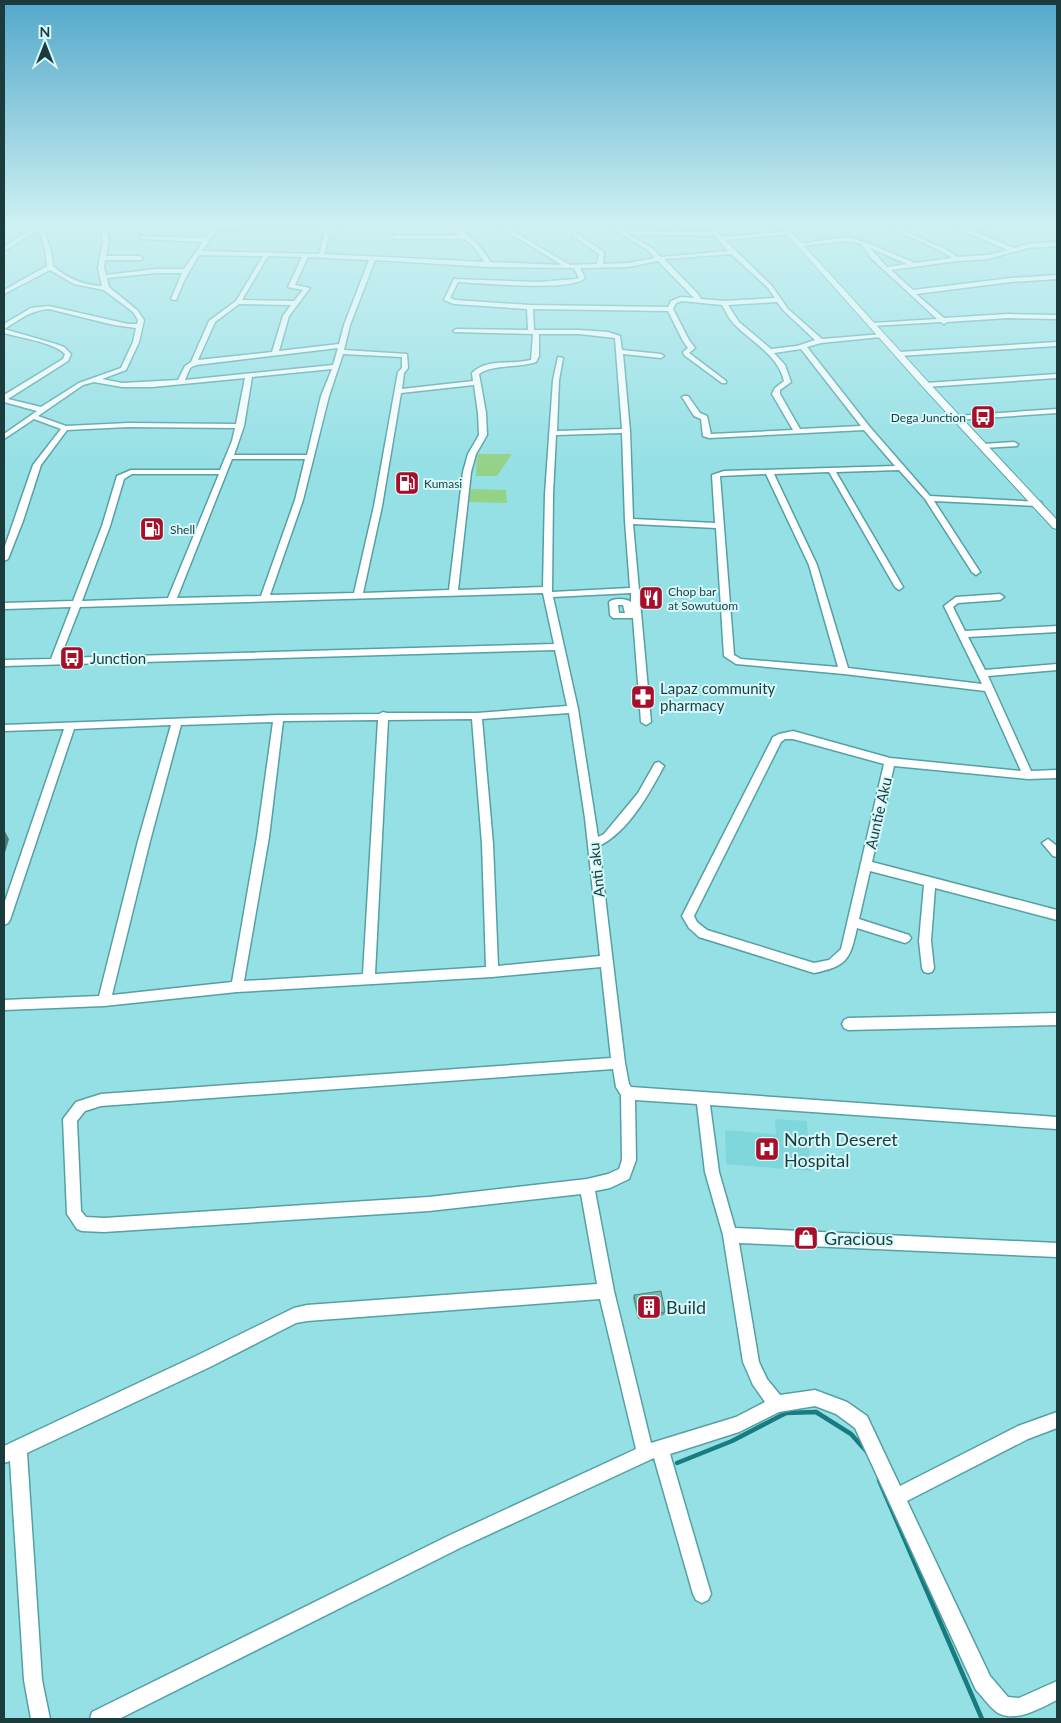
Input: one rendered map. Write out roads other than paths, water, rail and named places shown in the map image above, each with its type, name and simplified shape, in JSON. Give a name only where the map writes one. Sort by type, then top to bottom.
[{"type":"main road","points":[[856,306],[956,418],[1057,526]]},
{"type":"street","points":[[4,437],[81,384],[124,369],[133,350],[141,320],[140,316],[128,306]]},
{"type":"street","points":[[194,362],[212,321],[232,306]]},
{"type":"street","points":[[275,354],[286,316],[292,306]]},
{"type":"street","points":[[265,597],[299,500],[325,396],[354,306]]},
{"type":"street","points":[[521,306],[670,310]]},
{"type":"street","points":[[671,306],[670,310],[686,341],[692,348],[686,354],[724,382]]},
{"type":"street","points":[[726,306],[729,314],[738,324],[770,352],[788,379],[786,384],[777,389],[776,394],[796,431]]},
{"type":"street","points":[[784,306],[820,341]]},
{"type":"street","points":[[928,306],[944,322]]},
{"type":"street","points":[[453,593],[467,472],[472,454],[483,435],[482,413],[475,373],[478,369],[485,366],[523,365],[534,361],[536,356],[530,307]]},
{"type":"street","points":[[4,327],[31,311],[48,308],[121,326],[140,326]]},
{"type":"street","points":[[873,325],[944,322],[1008,316],[1057,317]]},
{"type":"street","points":[[1047,317],[1057,327]]},
{"type":"street","points":[[456,330],[587,332],[616,335],[618,337],[621,352],[626,431],[629,521],[646,722]]},
{"type":"street","points":[[4,331],[54,345],[62,348],[68,354],[66,360],[5,397]]},
{"type":"street","points":[[770,352],[802,347],[820,341],[881,335]]},
{"type":"street","points":[[899,354],[1057,344]]},
{"type":"street","points":[[802,347],[866,428],[928,498],[976,572]]},
{"type":"street","points":[[181,382],[186,367],[194,362],[341,349],[405,355],[378,506],[358,595]]},
{"type":"street","points":[[621,352],[661,356]]},
{"type":"street","name":"Anti aku","points":[[560,358],[556,380],[549,494],[547,592],[573,708],[593,844],[618,1063],[623,1087],[628,1093]]},
{"type":"street","points":[[94,380],[122,385],[181,382],[336,366]]},
{"type":"street","points":[[171,601],[230,457],[240,426],[249,375]]},
{"type":"street","points":[[926,385],[1057,376]]},
{"type":"street","points":[[398,391],[476,383]]},
{"type":"street","points":[[5,397],[43,410]]},
{"type":"street","points":[[686,397],[697,414],[704,418],[706,434],[709,436],[866,428]]},
{"type":"street","points":[[956,418],[1057,411]]},
{"type":"street","points":[[35,417],[65,428],[155,425],[240,426]]},
{"type":"street","points":[[4,559],[37,466],[65,428]]},
{"type":"street","points":[[554,434],[626,431]]},
{"type":"street","points":[[983,446],[1014,444]]},
{"type":"street","points":[[230,457],[309,457]]},
{"type":"street","points":[[902,468],[724,473],[716,475],[730,658],[739,662],[844,671],[988,688]]},
{"type":"street","points":[[831,470],[899,588]]},
{"type":"street","points":[[54,662],[106,526],[120,478],[124,474],[131,472],[224,472]]},
{"type":"street","points":[[770,472],[811,558],[844,671]]},
{"type":"street","points":[[928,498],[1038,504]]},
{"type":"street","points":[[629,521],[720,526]]},
{"type":"street","points":[[4,606],[265,597],[635,590]]},
{"type":"street","points":[[1000,597],[956,600],[948,606],[982,673],[1028,775]]},
{"type":"street","points":[[963,634],[1057,629]]},
{"type":"street","points":[[4,663],[559,647]]},
{"type":"street","points":[[982,673],[1057,667]]},
{"type":"street","points":[[4,728],[383,715],[476,716],[573,708]]},
{"type":"street","points":[[369,980],[383,715]]},
{"type":"street","points":[[476,716],[482,765],[492,972]]},
{"type":"street","points":[[237,987],[263,837],[278,718]]},
{"type":"street","points":[[104,1002],[144,841],[177,722]]},
{"type":"street","points":[[4,920],[70,725]]},
{"type":"street","name":"Auntie Aku","points":[[793,735],[890,762],[846,951],[833,964],[814,968],[702,934],[693,925],[688,916],[777,740],[783,736],[793,735]]},
{"type":"street","points":[[890,762],[1028,775],[1057,774]]},
{"type":"street","points":[[593,844],[608,837],[642,796],[660,766]]},
{"type":"street","points":[[1048,844],[1057,853]]},
{"type":"street","points":[[866,865],[1057,915]]},
{"type":"street","points":[[928,968],[925,941],[930,882]]},
{"type":"street","points":[[853,922],[905,938]]},
{"type":"street","points":[[4,1005],[104,1002],[237,987],[492,972],[605,961]]},
{"type":"street","points":[[848,1024],[1057,1019]]},
{"type":"street","points":[[618,1063],[102,1100],[81,1106],[70,1119],[74,1214],[82,1224],[104,1225],[429,1204],[586,1186],[610,1181],[624,1174],[628,1160],[628,1093],[1057,1123]]},
{"type":"street","points":[[703,1099],[712,1172],[730,1234],[752,1362],[757,1378],[766,1393],[777,1404]]},
{"type":"street","points":[[586,1186],[606,1291],[652,1451],[702,1594]]},
{"type":"street","points":[[730,1234],[1057,1250]]},
{"type":"street","points":[[40,1719],[33,1680],[11,1452],[204,1361],[294,1316],[307,1313],[606,1291]]},
{"type":"street","points":[[99,1719],[454,1542],[652,1451],[739,1424],[777,1404],[815,1398],[841,1408],[861,1422],[983,1683],[1003,1706],[1020,1708],[1057,1690]]},
{"type":"street","points":[[896,1497],[1024,1432],[1057,1420]]},
{"type":"waterway","points":[[677,1463],[732,1441],[786,1413],[816,1412],[851,1434],[868,1453]]},
{"type":"waterway","points":[[879,1480],[982,1719]]},
{"type":"place","name":"Dega Junction","points":[[983,417]]},
{"type":"place","name":"Kumasi","points":[[407,483]]},
{"type":"place","name":"Shell","points":[[152,529]]},
{"type":"place","name":"Chop bar at Sowutuom","points":[[651,598]]},
{"type":"place","name":"Junction","points":[[72,658]]},
{"type":"place","name":"Lapaz community pharmacy","points":[[643,697]]},
{"type":"place","name":"North Deseret Hospital","points":[[767,1149]]},
{"type":"place","name":"Gracious","points":[[806,1238]]},
{"type":"place","name":"Build","points":[[649,1307]]}]
